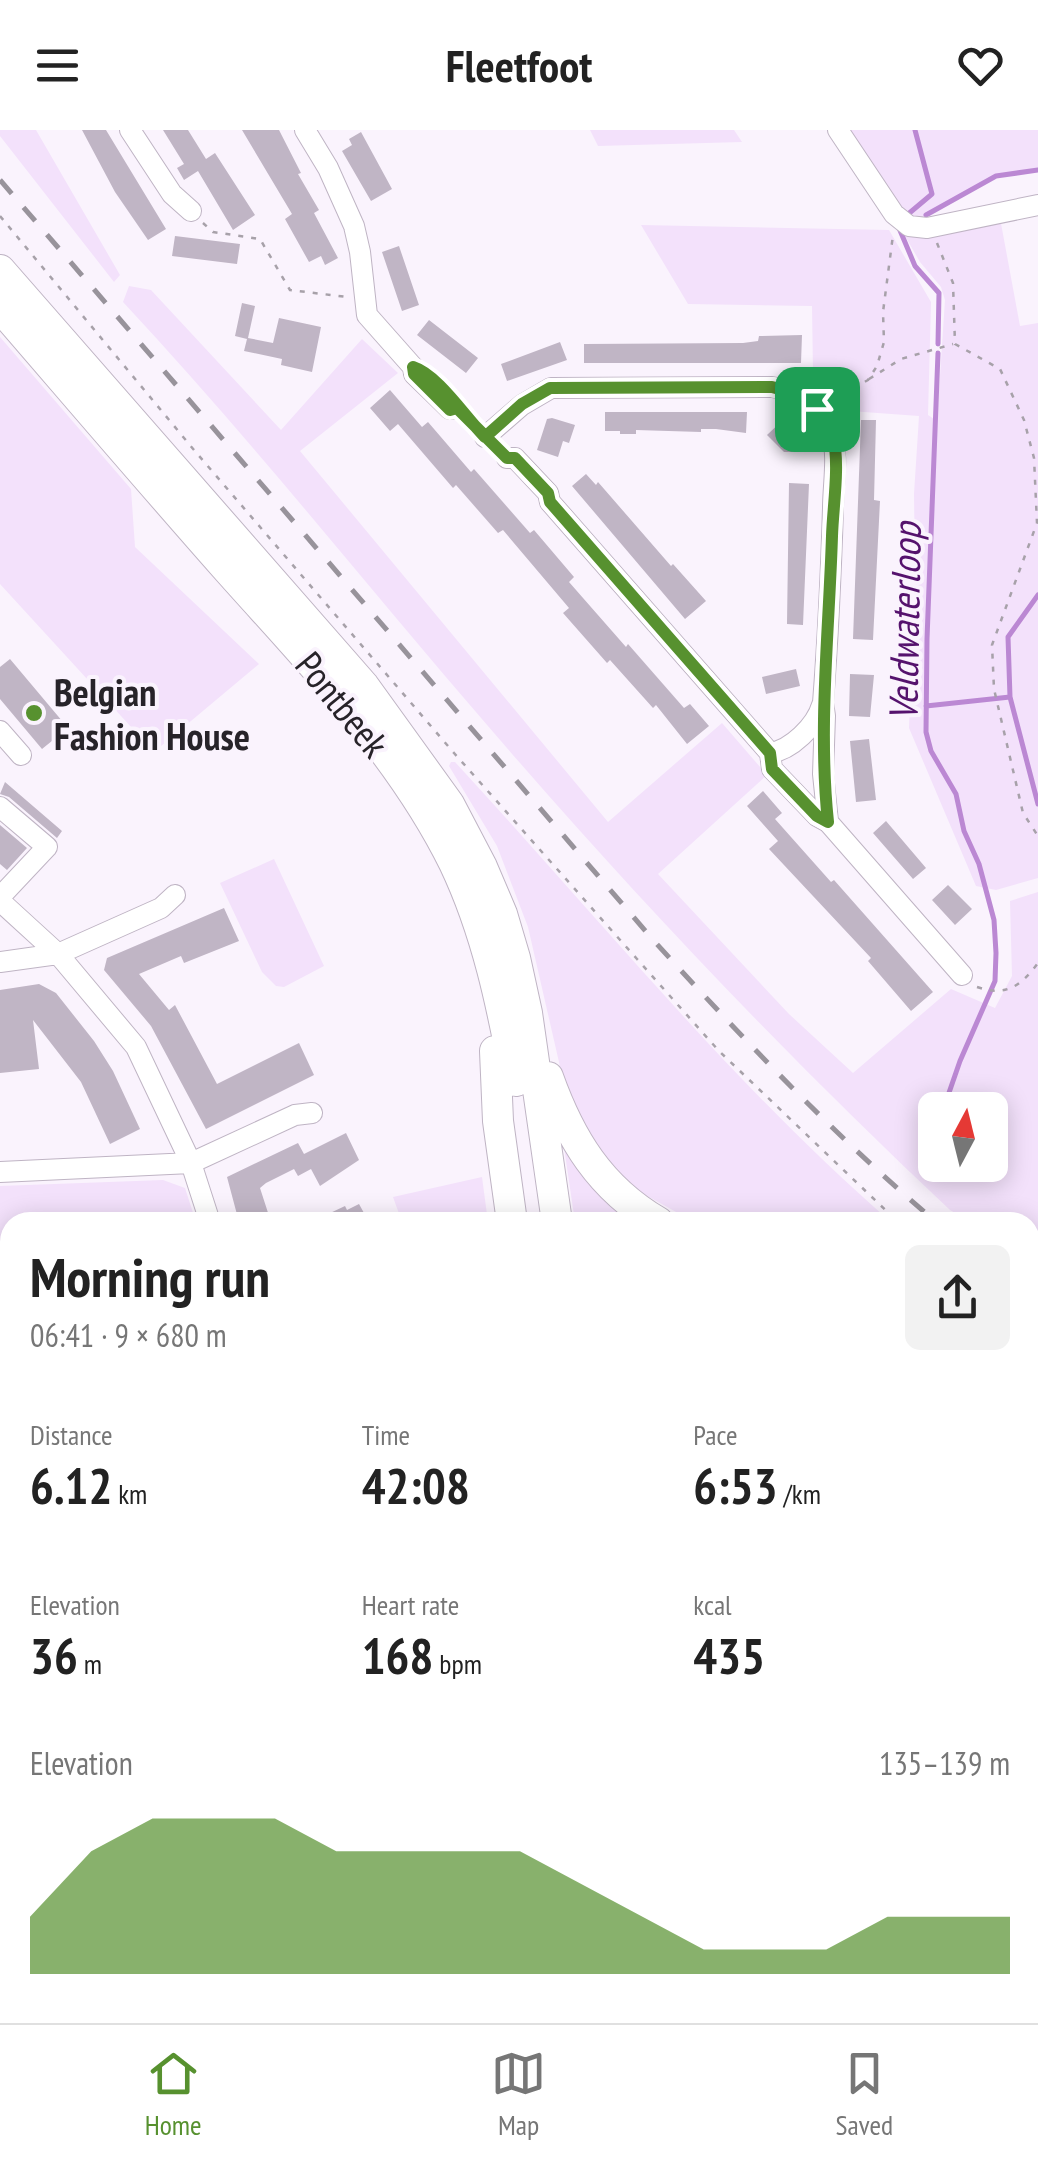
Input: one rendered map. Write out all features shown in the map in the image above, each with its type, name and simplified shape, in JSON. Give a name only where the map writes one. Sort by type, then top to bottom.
[{"type":"highway","points":[[0,270],[364,686],[449,804],[482,867],[506,929],[514,1006],[555,1212]]},
{"type":"highway","name":"Pontbeek","points":[[0,307],[290,638],[395,767],[453,861],[514,1006],[535,1212]]},
{"type":"highway","points":[[511,1212],[494,1029],[514,1006]]},
{"type":"highway","points":[[514,1006],[570,1132],[601,1177],[640,1212]]},
{"type":"street","points":[[130,130],[172,194],[192,211]]},
{"type":"street","points":[[306,130],[354,226],[367,315],[413,367],[422,370],[455,401],[457,408],[507,458],[506,464],[541,501],[550,502],[770,753],[772,769],[817,816],[828,822],[962,975]]},
{"type":"street","points":[[838,130],[903,222],[919,228],[1038,205]]},
{"type":"street","points":[[485,437],[522,404],[550,388],[772,387],[798,394],[817,409],[829,426],[834,452],[830,615],[823,703],[828,822]]},
{"type":"street","points":[[770,753],[780,752],[807,730],[823,703]]},
{"type":"street","points":[[0,731],[20,756]]},
{"type":"street","points":[[0,806],[47,847],[0,899],[58,954],[136,1047],[191,1163],[207,1212]]},
{"type":"street","points":[[0,962],[58,954],[161,908],[176,896]]},
{"type":"street","points":[[0,1172],[191,1163],[295,1115],[312,1113]]},
{"type":"path","points":[[192,211],[213,232],[260,238],[290,290],[363,300]]},
{"type":"path","points":[[0,216],[441,738],[660,985],[732,1063],[888,1212]]},
{"type":"path","points":[[868,380],[884,342],[882,312],[894,231],[903,222]]},
{"type":"path","points":[[934,226],[953,284],[955,344]]},
{"type":"path","points":[[817,409],[901,359],[955,344],[1000,369],[1024,420],[1034,458],[1037,523],[992,645],[995,694],[1023,813],[1038,836]]},
{"type":"path","points":[[981,990],[999,992],[1016,988],[1038,963]]},
{"type":"shaded area","points":[[0,130],[36,130],[120,275],[114,282],[0,136]]},
{"type":"shaded area","points":[[590,130],[734,130],[742,142],[598,146]]},
{"type":"shaded area","points":[[845,130],[1038,130],[1038,170],[996,176],[915,223],[905,221]]},
{"type":"shaded area","points":[[1000,218],[1020,326],[1038,323],[1038,878],[996,890],[976,886],[909,728],[919,416],[850,411],[813,373],[812,306],[688,304],[641,225],[889,230],[931,302],[928,415],[937,421],[945,300],[941,287],[905,236]]},
{"type":"shaded area","points":[[129,286],[151,290],[281,430],[362,339],[398,373],[300,451],[608,822],[722,723],[767,775],[658,874],[789,1014],[853,1073],[951,989],[995,1008],[1012,976],[1010,901],[1038,892],[1038,1212],[953,1212],[921,1182],[1008,1182],[1008,1092],[918,1092],[918,1179],[831,1096],[659,918],[448,679],[218,407],[123,302]]},
{"type":"shaded area","points":[[0,337],[131,489],[135,547],[259,664],[154,752],[0,584]]},
{"type":"shaded area","points":[[455,762],[720,1056],[880,1212],[676,1212],[633,1188],[598,1154],[567,1097],[528,927],[497,846],[449,766]]},
{"type":"shaded area","points":[[274,859],[324,966],[284,987],[276,986],[262,972],[220,883]]},
{"type":"shaded area","points":[[562,1134],[629,1212],[574,1212]]},
{"type":"shaded area","points":[[482,1177],[487,1212],[398,1212],[393,1197]]},
{"type":"shaded area","points":[[163,1180],[185,1188],[193,1212],[0,1212],[0,1186]]},
{"type":"building","points":[[82,130],[106,130],[166,229],[148,240],[115,192]]},
{"type":"building","points":[[163,130],[188,130],[206,159],[215,153],[255,215],[233,230],[198,171],[184,180],[177,168],[184,164]]},
{"type":"building","points":[[242,130],[279,130],[338,258],[325,265],[321,256],[309,262],[285,219],[292,214]]},
{"type":"building","points":[[361,132],[392,189],[371,201],[342,151],[352,145],[349,139]]},
{"type":"building","points":[[175,236],[240,244],[237,264],[172,256]]},
{"type":"building","points":[[399,246],[419,305],[402,311],[382,252]]},
{"type":"building","points":[[242,303],[255,306],[248,338],[273,343],[279,318],[321,327],[312,372],[281,365],[282,359],[244,351],[247,339],[235,336]]},
{"type":"building","points":[[429,320],[478,358],[466,373],[417,335]]},
{"type":"building","points":[[802,335],[801,363],[584,363],[584,344],[743,343],[758,341],[759,336]]},
{"type":"building","points":[[560,342],[567,360],[507,381],[501,364]]},
{"type":"building","points":[[390,390],[422,427],[428,422],[530,533],[534,530],[574,577],[569,582],[626,647],[628,644],[684,708],[690,704],[709,726],[687,744],[656,705],[653,708],[610,660],[607,663],[563,613],[569,608],[503,530],[498,533],[456,485],[453,488],[398,424],[390,431],[370,408]]},
{"type":"building","points":[[605,412],[747,412],[746,433],[701,429],[636,430],[636,434],[620,434],[605,431]]},
{"type":"building","points":[[547,419],[575,425],[569,443],[563,441],[558,457],[537,450]]},
{"type":"building","points":[[784,419],[807,443],[798,452],[784,452],[767,435]]},
{"type":"building","points":[[861,420],[876,420],[874,500],[880,501],[873,640],[853,639]]},
{"type":"building","points":[[586,474],[596,485],[598,482],[706,601],[685,619],[572,486]]},
{"type":"building","points":[[789,483],[809,484],[803,625],[787,624]]},
{"type":"building","name":"Belgian Fashion House","points":[[10,659],[68,728],[42,749],[0,699],[0,667]]},
{"type":"building","points":[[796,669],[800,686],[766,694],[762,677]]},
{"type":"building","points":[[850,674],[874,675],[870,717],[849,716]]},
{"type":"building","points":[[869,739],[876,800],[856,802],[850,741]]},
{"type":"building","points":[[5,782],[62,831],[57,838],[9,797],[0,794]]},
{"type":"building","points":[[763,791],[782,813],[775,819],[933,992],[911,1011],[868,961],[871,958],[769,849],[778,841],[747,806]]},
{"type":"building","points":[[886,821],[926,868],[913,879],[873,833]]},
{"type":"building","points":[[0,825],[27,848],[7,870],[0,864]]},
{"type":"building","points":[[948,885],[972,909],[955,925],[932,900]]},
{"type":"building","points":[[224,908],[239,941],[184,963],[181,956],[139,974],[169,1010],[175,1005],[217,1084],[299,1043],[314,1075],[206,1129],[151,1026],[104,970],[107,958]]},
{"type":"building","points":[[39,984],[56,993],[94,1041],[140,1129],[110,1144],[81,1082],[33,1020],[39,1069],[0,1073],[0,990]]},
{"type":"building","points":[[346,1133],[359,1160],[320,1186],[311,1169],[298,1176],[294,1169],[260,1188],[268,1212],[236,1212],[227,1177],[298,1143],[304,1154]]},
{"type":"building","points":[[359,1204],[363,1212],[332,1212],[345,1206],[347,1210]]},
{"type":"waterway","name":"Veldwaterloop","points":[[907,215],[932,194],[915,130]]},
{"type":"waterway","points":[[926,215],[996,176],[1038,170]]},
{"type":"waterway","name":"Veldwaterloop","points":[[899,228],[915,266],[939,293],[938,344]]},
{"type":"waterway","name":"Veldwaterloop","points":[[938,353],[926,732],[931,751],[956,794],[964,831],[979,864],[994,920],[996,953],[995,981],[949,1092]]},
{"type":"waterway","points":[[926,706],[1010,697],[1008,637],[1038,595]]},
{"type":"waterway","points":[[1010,697],[1038,804]]},
{"type":"railway","points":[[0,180],[655,942],[791,1086],[925,1212]]},
{"type":"place","name":"Belgian Fashion House","points":[[34,713]]},
{"type":"route","points":[[817,409],[798,394],[772,387],[550,388],[522,404],[485,437],[455,401],[422,370],[413,367],[414,374],[450,410],[457,408],[485,437],[507,458],[515,458],[548,493],[550,502],[770,753],[772,769],[817,816],[828,822],[823,703],[830,615],[834,452],[829,426],[817,409]]}]
